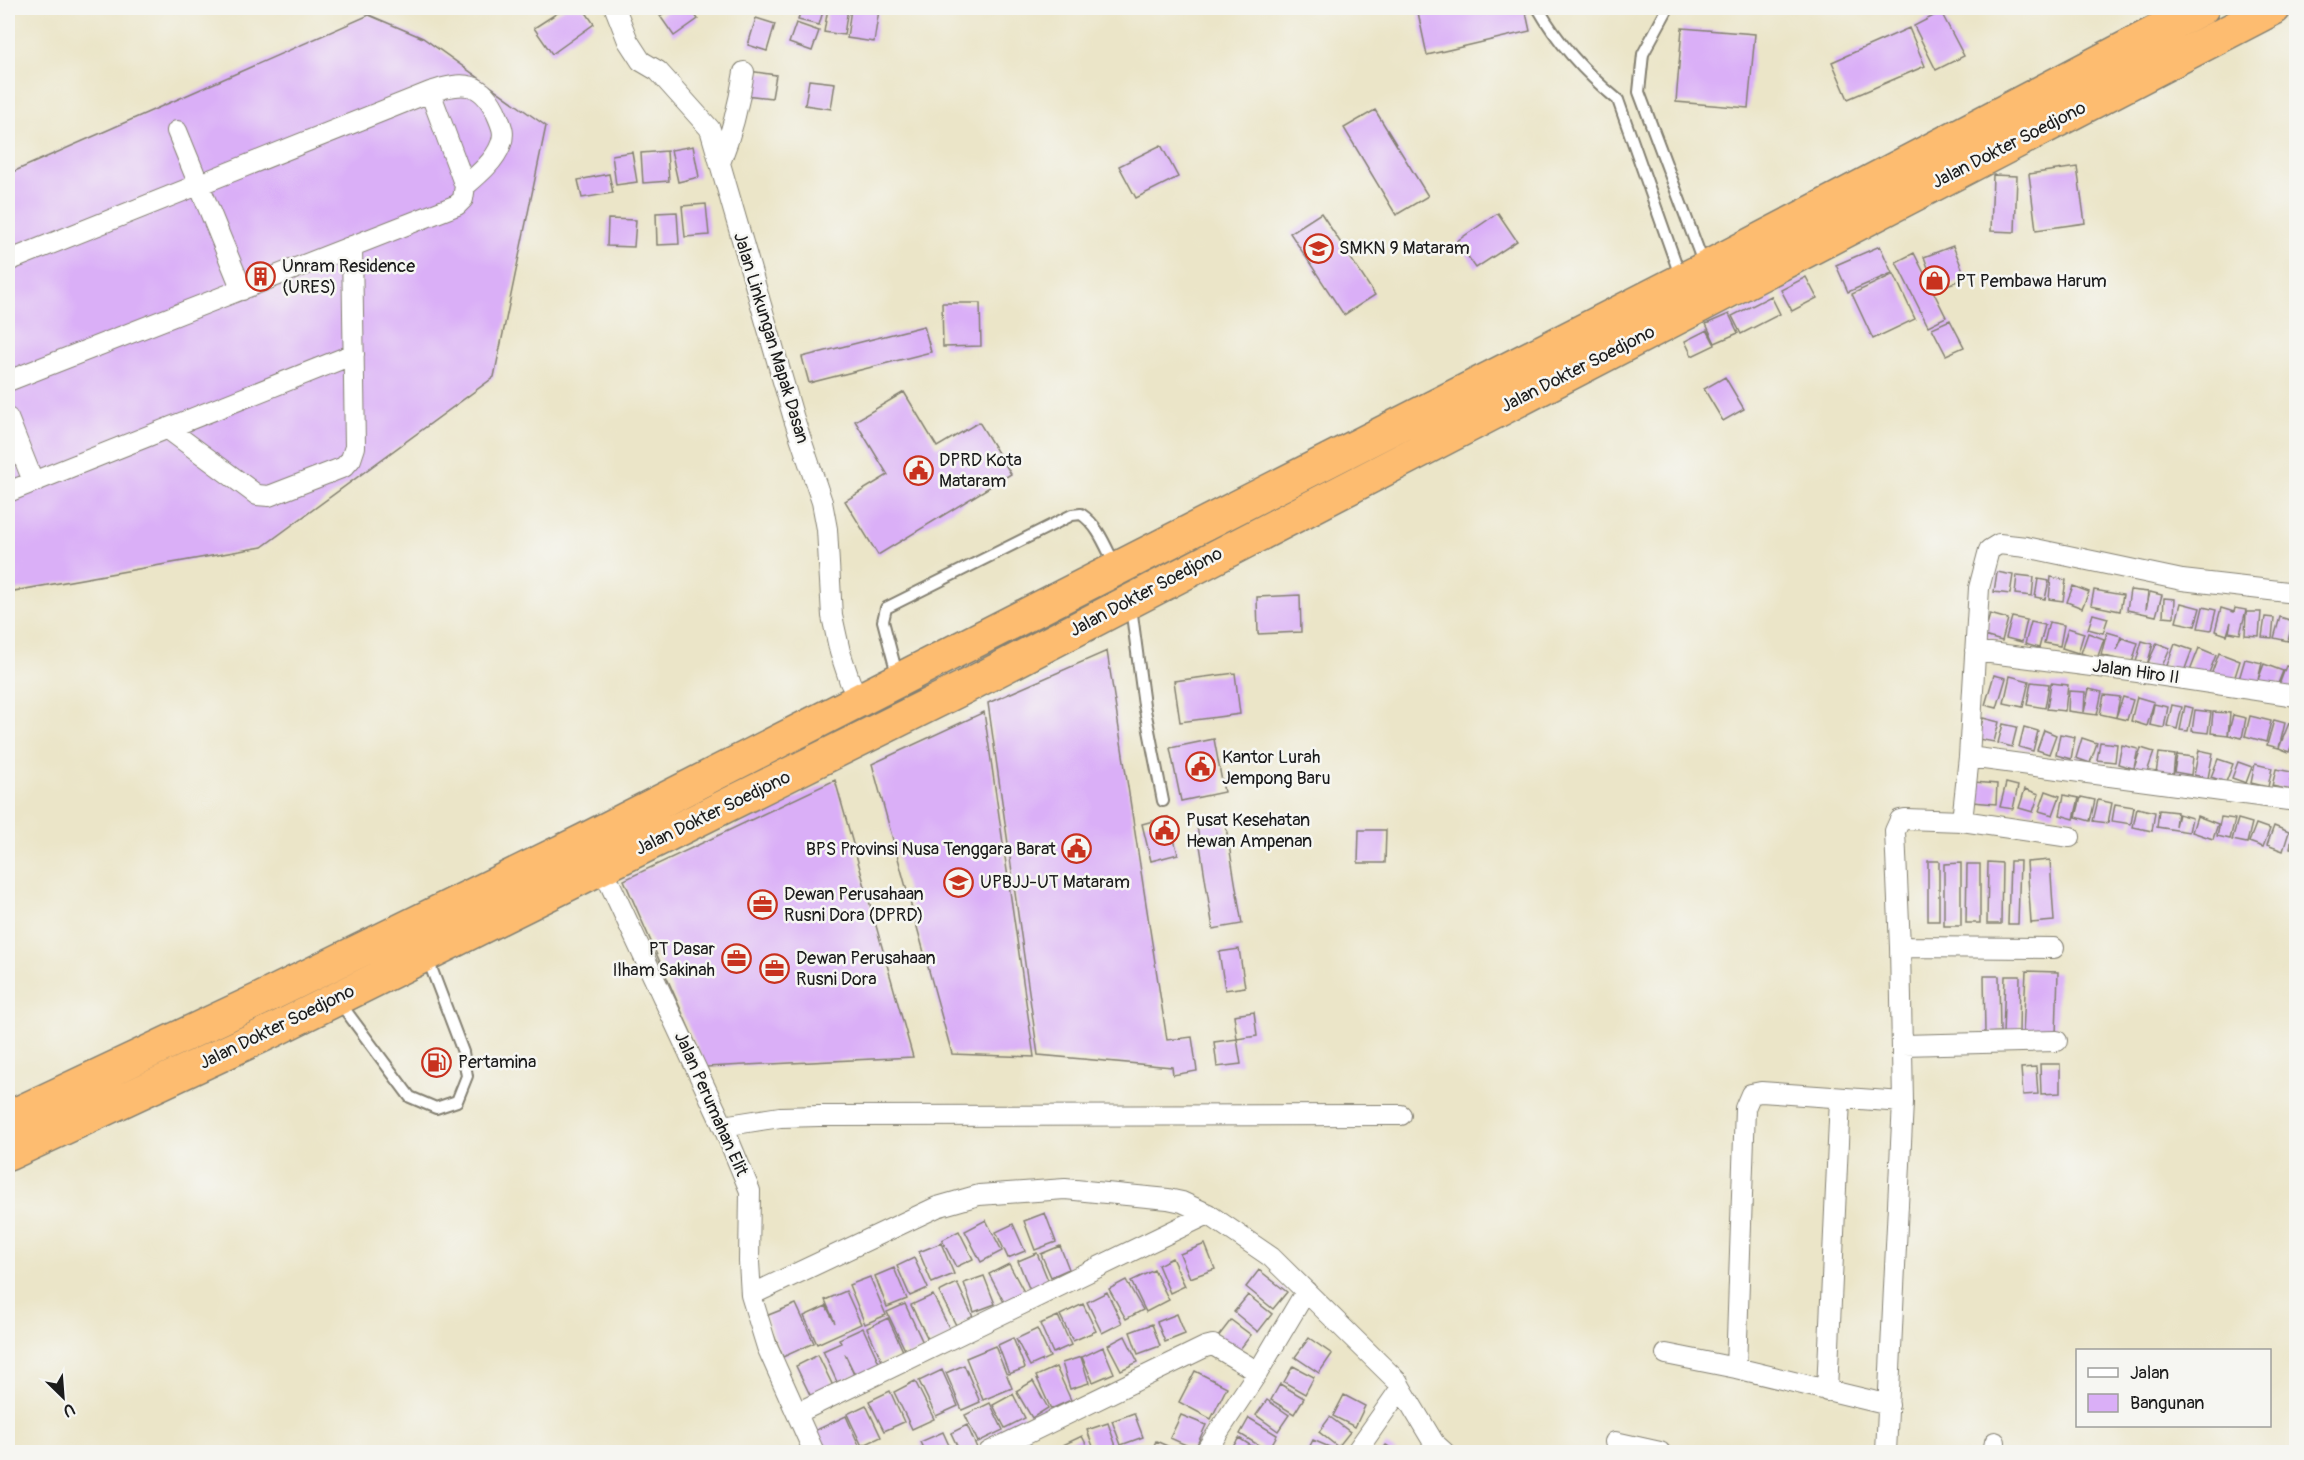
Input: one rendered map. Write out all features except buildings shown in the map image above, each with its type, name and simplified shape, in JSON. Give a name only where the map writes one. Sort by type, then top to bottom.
[{"type":"highway","name":"Jalan Dokter Soedjono","points":[[1699,289],[2202,8]]},
{"type":"highway","name":"Jalan Dokter Soedjono","points":[[8,1118],[259,1000],[596,835],[899,681],[1124,585],[1699,289],[2255,12]]},
{"type":"highway","name":"Jalan Dokter Soedjono","points":[[8,1154],[274,1030],[951,694],[1124,585]]},
{"type":"highway","points":[[259,1000],[274,1030]]},
{"type":"street","name":"Jalan Linkungan Mapak Dasan","points":[[615,8],[628,41],[641,62],[658,71],[710,129],[794,419],[822,502],[827,529],[832,616],[840,652],[850,682],[860,701]]},
{"type":"street","points":[[720,164],[729,142],[740,102],[744,72]]},
{"type":"street","points":[[8,261],[452,85],[469,85],[486,95],[504,132],[501,146],[465,186]]},
{"type":"street","points":[[8,381],[457,205],[463,199],[465,186],[430,92]]},
{"type":"street","points":[[177,131],[242,290]]},
{"type":"street","points":[[168,429],[257,495],[269,496],[344,467],[351,459],[355,447],[352,246]]},
{"type":"street","points":[[8,492],[354,354]]},
{"type":"street","points":[[8,418],[33,481]]},
{"type":"street","points":[[1962,821],[1969,757],[1979,588],[1989,550],[1999,544],[2026,547],[2182,580],[2296,593]]},
{"type":"street","name":"Jalan Hiro II","points":[[1975,651],[2138,672],[2296,696]]},
{"type":"street","points":[[1969,757],[2296,801]]},
{"type":"street","points":[[1886,1452],[1903,1102],[1896,827],[1900,820],[1905,819],[1962,821],[2070,837]]},
{"type":"street","name":"Jalan Perumahan Elit","points":[[602,867],[723,1126],[750,1191],[751,1294],[767,1347],[814,1452]]},
{"type":"street","points":[[1900,947],[2054,948]]},
{"type":"street","points":[[1903,1045],[2057,1041]]},
{"type":"street","points":[[1736,1368],[1747,1100],[1751,1094],[1761,1092],[1903,1102]]},
{"type":"street","points":[[1827,1391],[1840,1098]]},
{"type":"street","points":[[723,1126],[780,1117],[819,1116],[1401,1115]]},
{"type":"street","points":[[751,1294],[937,1208],[979,1195],[1065,1189],[1182,1202],[1208,1214],[1271,1257],[1398,1382],[1434,1443],[1444,1452]]},
{"type":"street","points":[[797,1413],[1208,1214]]},
{"type":"street","points":[[1205,1452],[1258,1372],[1306,1291]]},
{"type":"street","points":[[989,1452],[1205,1347],[1213,1345],[1258,1372]]},
{"type":"street","points":[[1666,1354],[1736,1368],[1889,1405]]},
{"type":"street","points":[[1356,1452],[1401,1388]]},
{"type":"street","points":[[1615,1442],[1660,1452]]},
{"type":"lane","points":[[1538,8],[1569,54],[1598,84],[1618,100],[1699,289]]},
{"type":"lane","points":[[1668,8],[1643,54],[1639,92],[1699,289]]},
{"type":"lane","points":[[1618,100],[1639,92]]},
{"type":"lane","points":[[899,681],[884,621],[886,608],[1072,515],[1081,514],[1089,519],[1098,530],[1124,585],[1163,801]]},
{"type":"lane","points":[[337,999],[410,1097],[436,1108],[457,1101],[467,1076],[463,1052],[426,954]]},
{"type":"place","name":"SMKN 9 Mataram","points":[[1318,248]]},
{"type":"place","name":"Unram Residence (URES)","points":[[261,276]]},
{"type":"place","name":"PT Pembawa Harum","points":[[1935,281]]},
{"type":"place","name":"DPRD Kota Mataram","points":[[918,470]]},
{"type":"place","name":"Kantor Lurah Jempong Baru","points":[[1201,767]]},
{"type":"place","name":"Pusat Kesehatan Hewan Ampenan","points":[[1165,830]]},
{"type":"place","name":"BPS Provinsi Nusa Tenggara Barat","points":[[1077,849]]},
{"type":"place","name":"UPBJJ-UT Mataram","points":[[959,882]]},
{"type":"place","name":"Dewan Perusahaan Rusni Dora (DPRD)","points":[[763,904]]},
{"type":"place","name":"PT Dasar Ilham Sakinah","points":[[736,959]]},
{"type":"place","name":"Dewan Perusahaan Rusni Dora","points":[[775,968]]},
{"type":"place","name":"Pertamina","points":[[437,1062]]}]
